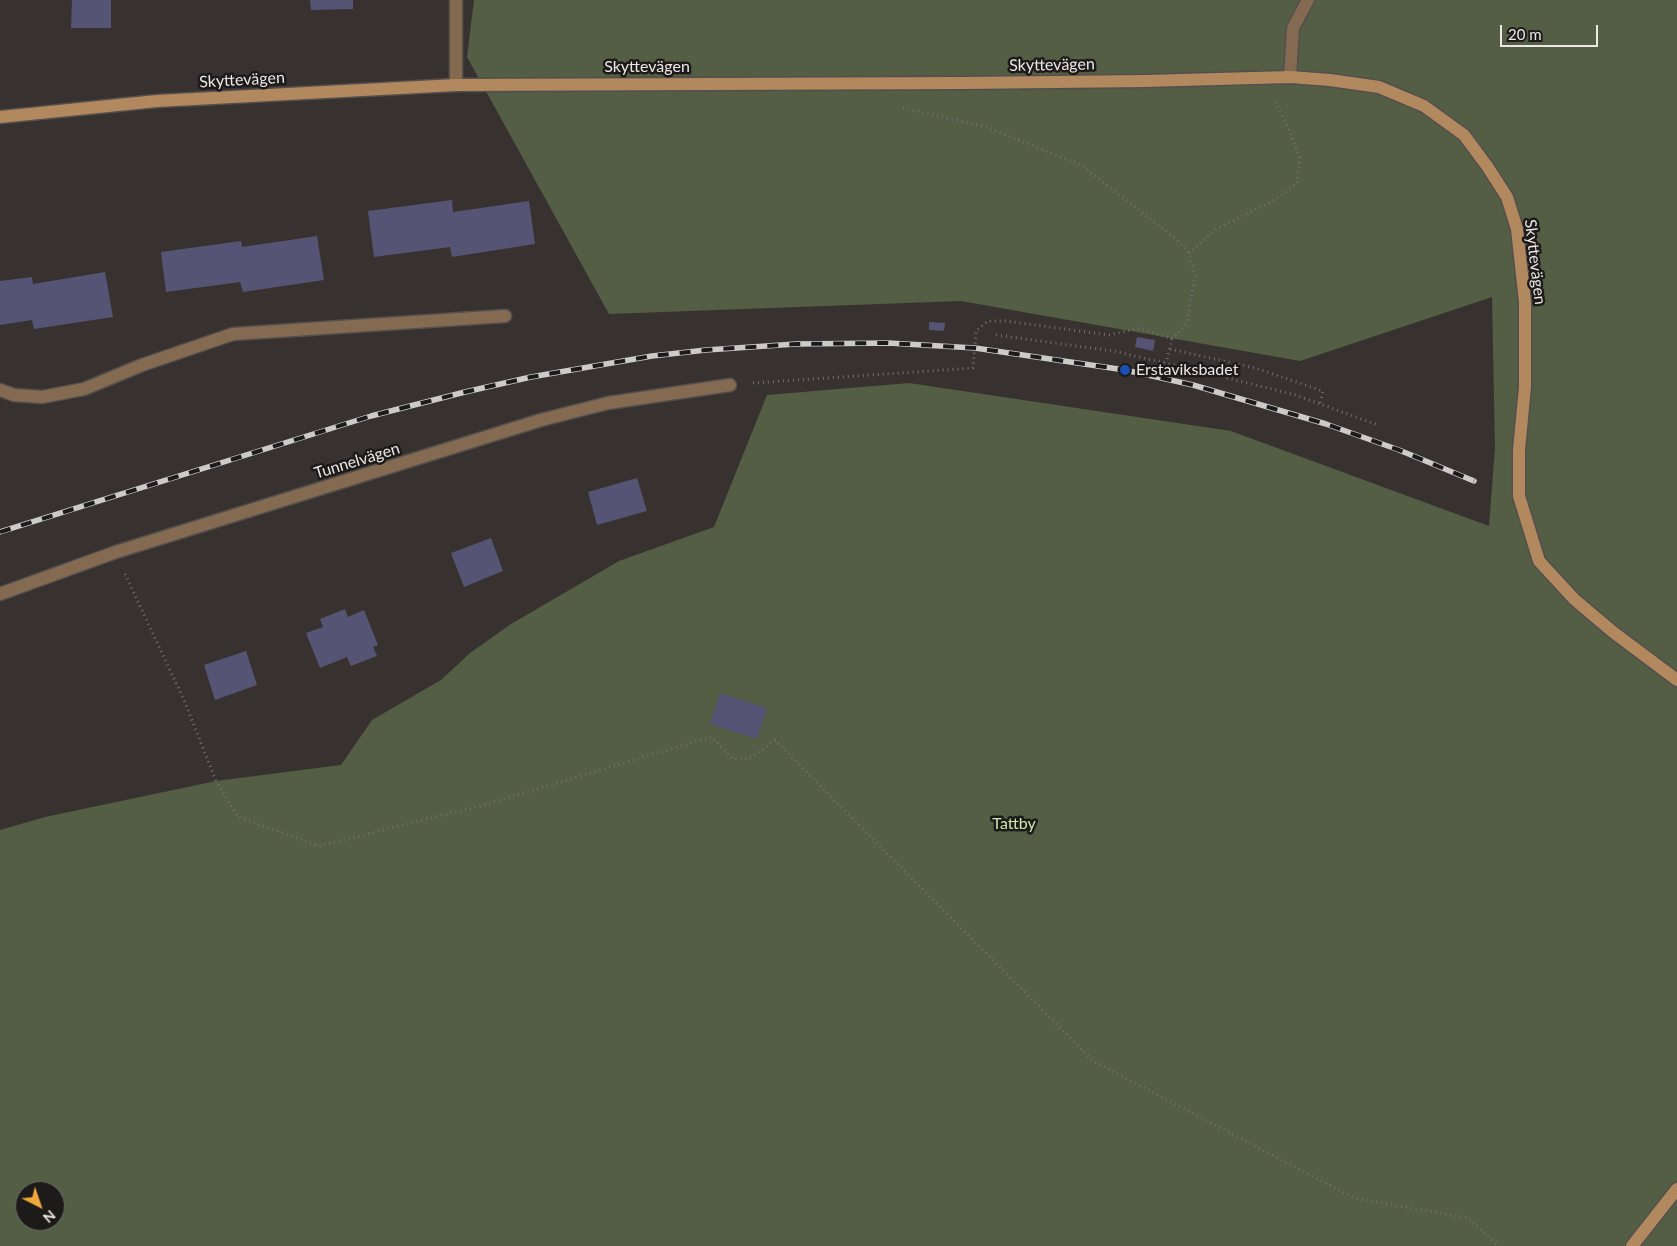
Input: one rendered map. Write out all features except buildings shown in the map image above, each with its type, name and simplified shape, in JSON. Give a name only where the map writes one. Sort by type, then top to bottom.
[{"type":"street","points":[[456,0],[456,85]]},
{"type":"street","points":[[1290,77],[1293,28],[1308,0]]},
{"type":"street","name":"Skyttevägen","points":[[0,117],[157,101],[456,85],[991,82],[1290,77],[1380,87],[1424,106],[1464,135],[1507,197],[1517,229],[1525,302],[1525,387],[1519,450],[1518,496],[1540,561],[1574,599],[1613,632],[1677,680]]},
{"type":"street","points":[[0,390],[14,395],[42,397],[84,389],[142,365],[233,334],[505,316]]},
{"type":"street","name":"Tunnelvägen","points":[[0,594],[116,552],[541,420],[608,403],[730,385]]},
{"type":"street","points":[[1632,1246],[1677,1189]]},
{"type":"path","points":[[1189,253],[1216,229],[1275,200],[1297,183],[1300,159],[1287,125],[1273,100]]},
{"type":"path","points":[[895,106],[986,127],[1081,165],[1176,238],[1189,253],[1195,276],[1187,323],[1172,339],[1166,364]]},
{"type":"path","points":[[730,385],[973,368],[976,330],[988,321],[1006,321],[1109,335],[1140,328],[1172,339]]},
{"type":"path","points":[[996,335],[1113,351],[1295,395],[1378,425]]},
{"type":"path","points":[[1170,349],[1255,368],[1323,391],[1320,404]]},
{"type":"path","points":[[116,552],[184,700],[216,781],[238,817],[319,846],[480,806],[711,737],[733,759],[749,759],[775,740],[1093,1061],[1354,1198],[1468,1218],[1499,1246]]},
{"type":"green space","name":"Tattby","points":[[474,0],[1677,0],[1677,1246],[0,1246],[0,830],[45,817],[216,781],[341,765],[372,720],[441,680],[470,653],[511,624],[619,561],[714,527],[767,395],[909,383],[1231,431],[1489,526],[1495,448],[1492,297],[1300,361],[961,301],[609,314],[467,57]]},
{"type":"railway","points":[[0,532],[371,416],[465,392],[531,377],[652,356],[796,344],[888,343],[975,348],[1125,370],[1193,385],[1326,424],[1399,450],[1474,481]]},
{"type":"place","name":"Erstaviksbadet","points":[[1125,370]]}]
